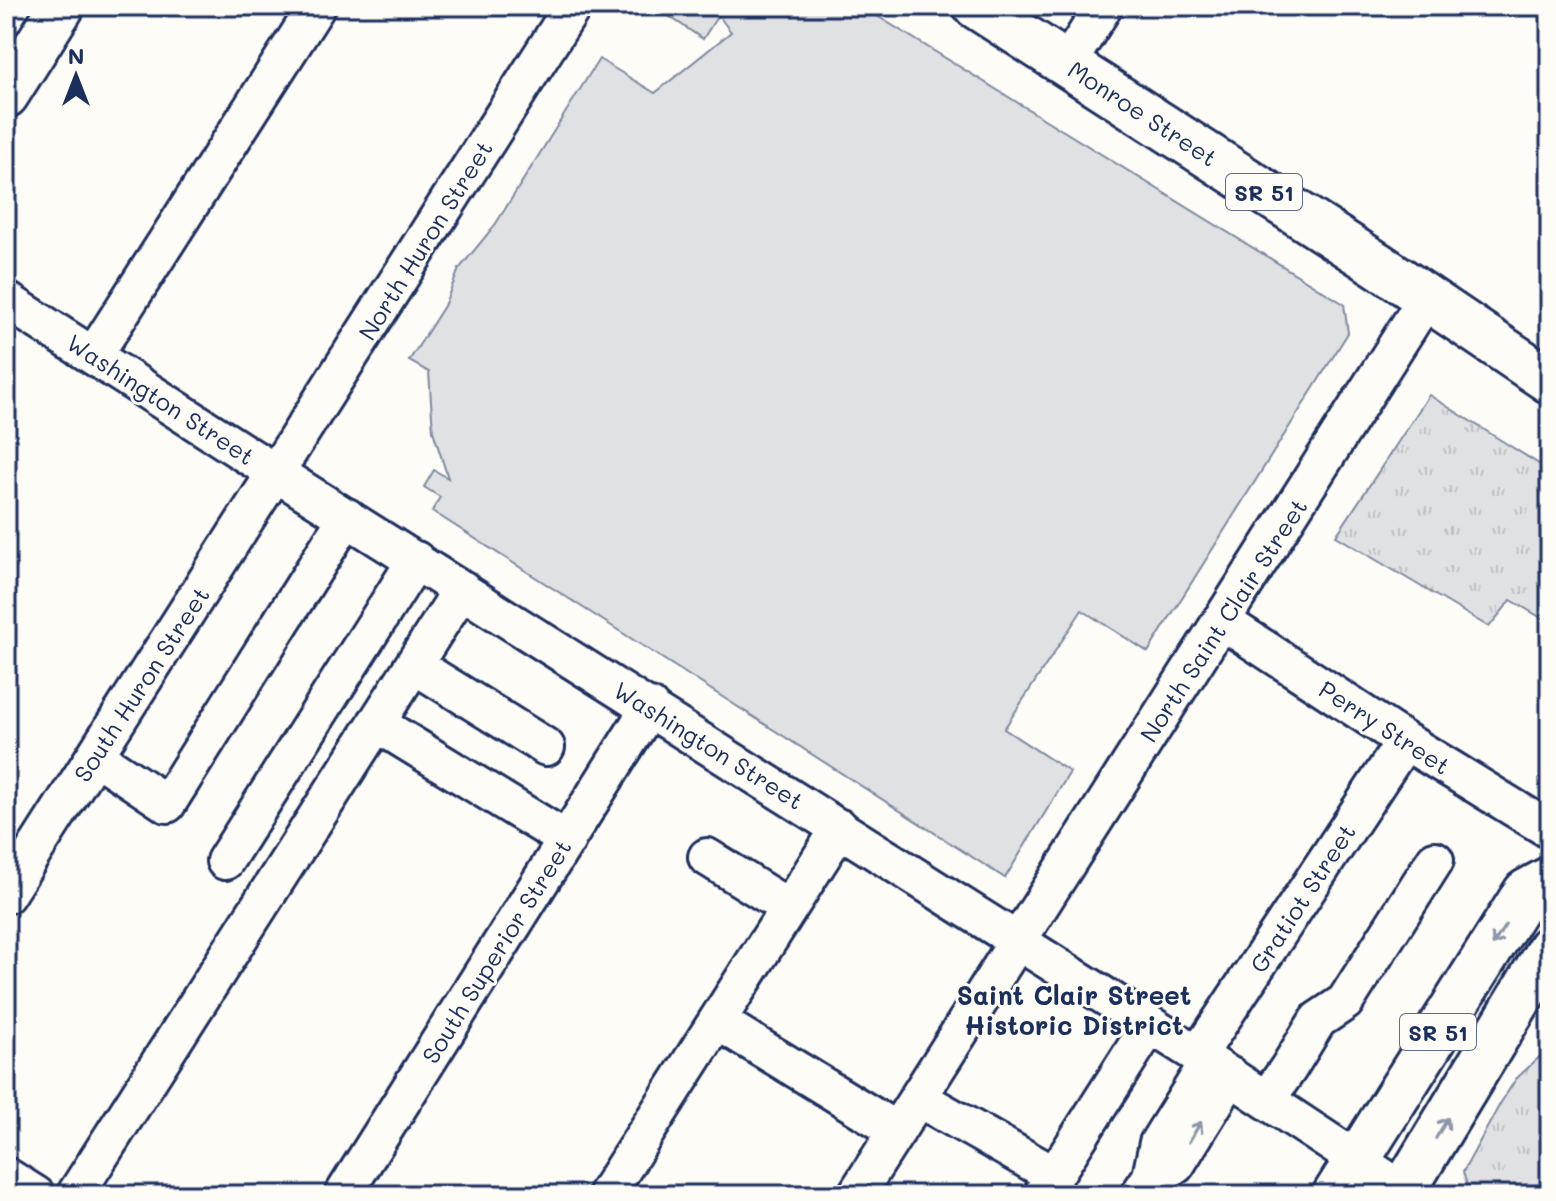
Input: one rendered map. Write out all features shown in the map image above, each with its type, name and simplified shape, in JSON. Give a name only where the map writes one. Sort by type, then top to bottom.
[{"type":"main road","points":[[6,95],[62,6]]},
{"type":"main road","name":"Monroe Street","points":[[976,6],[1378,265],[1550,381]]},
{"type":"main road","name":"SR 51","points":[[1346,1177],[1526,892],[1550,879]]},
{"type":"main road","name":"SR 51","points":[[1405,1194],[1550,948]]},
{"type":"street","points":[[94,355],[317,6]]},
{"type":"street","name":"North Huron Street","points":[[277,473],[573,6]]},
{"type":"street","points":[[1067,64],[1104,6]]},
{"type":"street","name":"North Saint Clair Street","points":[[856,1195],[1426,299]]},
{"type":"street","name":"Washington Street","points":[[6,300],[1213,1064],[1276,1106],[1346,1177],[1405,1194]]},
{"type":"street","name":"South Huron Street","points":[[6,895],[277,473]]},
{"type":"street","points":[[95,756],[167,804],[347,517]]},
{"type":"street","points":[[225,861],[416,560]]},
{"type":"street","points":[[75,1195],[462,589]]},
{"type":"street","name":"Perry Street","points":[[1222,621],[1405,741],[1550,830]]},
{"type":"street","points":[[414,665],[546,747]]},
{"type":"street","name":"South Superior Street","points":[[343,1195],[650,707]]},
{"type":"street","points":[[376,723],[567,840]]},
{"type":"street","name":"Gratiot Street","points":[[1145,1186],[1176,1165],[1213,1064],[1405,741]]},
{"type":"street","points":[[606,1195],[840,828]]},
{"type":"street","points":[[707,857],[789,908]]},
{"type":"street","points":[[1276,1106],[1341,1030],[1345,1002],[1435,860]]},
{"type":"street","points":[[717,1021],[897,1131]]},
{"type":"street","points":[[918,1098],[1048,1185],[1150,1025]]},
{"type":"street","points":[[6,1176],[36,1195]]},
{"type":"green space","points":[[654,6],[861,6],[1344,304],[1348,333],[1148,652],[1082,610],[1004,729],[1070,772],[1005,878],[432,511],[440,497],[424,487],[434,470],[448,478],[433,431],[429,372],[409,361],[444,306],[459,269],[495,225],[599,59],[655,93],[731,32],[718,15],[703,39]]},
{"type":"green space","points":[[1429,395],[1550,471],[1550,623],[1511,600],[1489,627],[1336,536]]},
{"type":"green space","points":[[1550,1047],[1550,1195],[1470,1195],[1463,1172],[1516,1079]]},
{"type":"district","name":"Saint Clair Street Historic District","points":[[1074,1010]]}]
